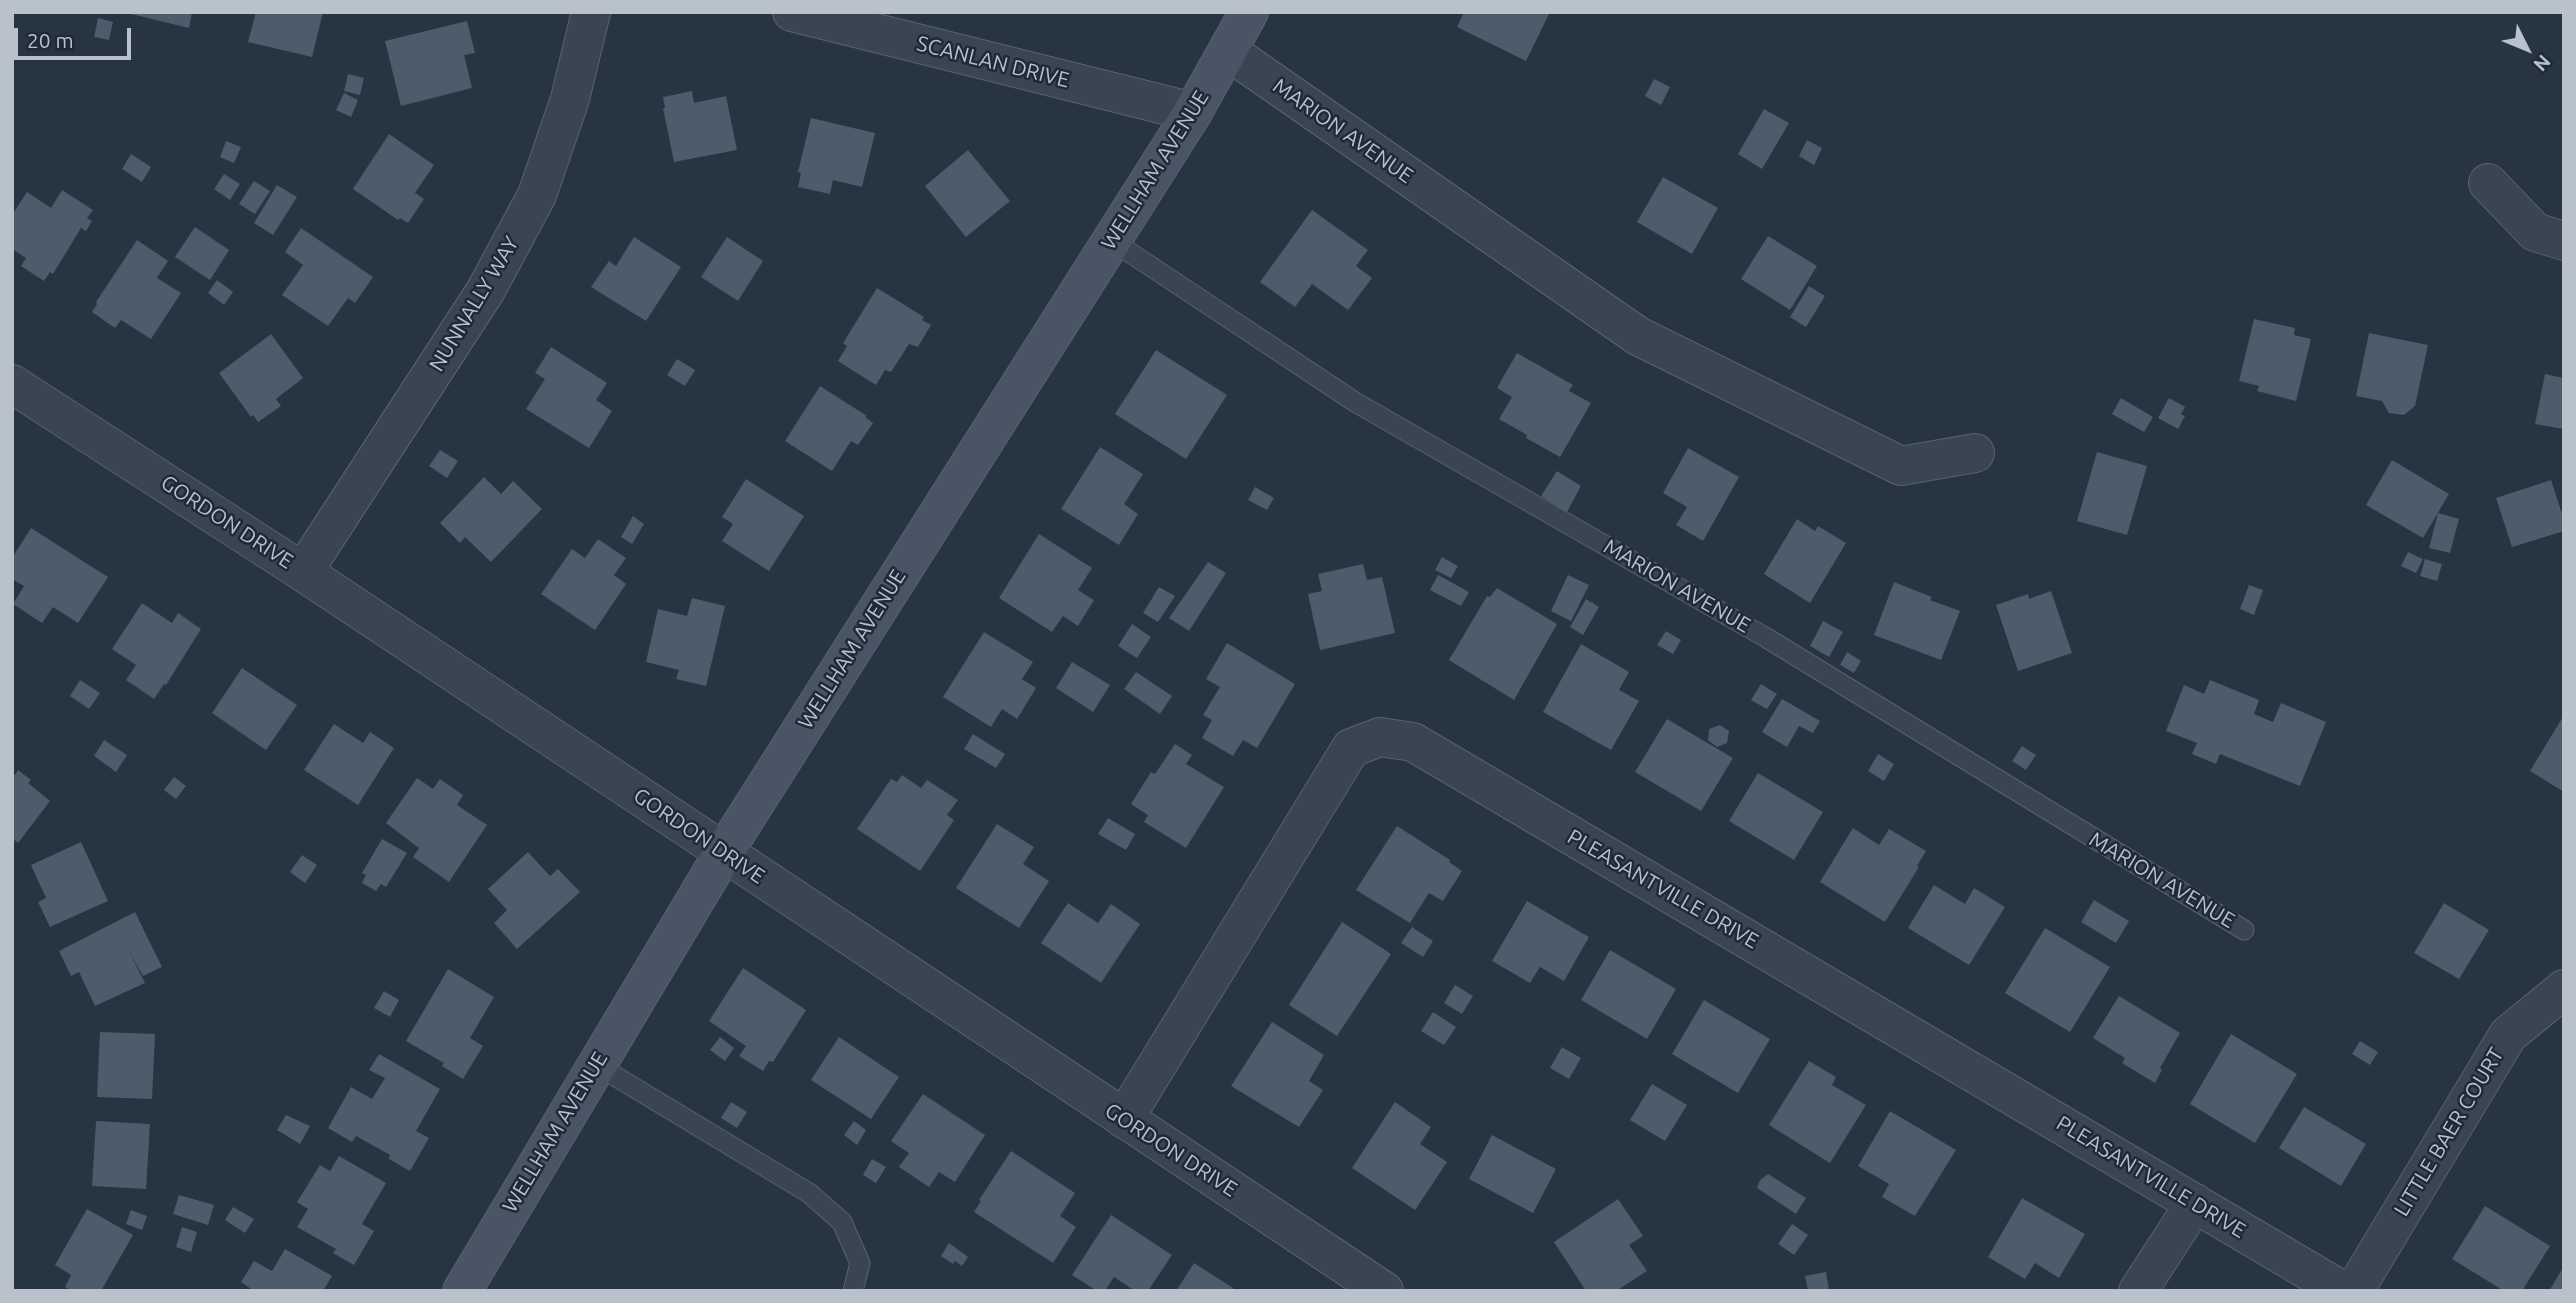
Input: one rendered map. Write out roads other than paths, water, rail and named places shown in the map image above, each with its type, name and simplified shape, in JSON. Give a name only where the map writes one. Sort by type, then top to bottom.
[{"type":"street","name":"NUNNALLY WAY","points":[[303,572],[486,290],[537,195],[570,100],[591,12]]},
{"type":"street","name":"SCANLAN DRIVE","points":[[792,12],[1194,112]]},
{"type":"street","name":"WELLHAM AVENUE","points":[[462,1291],[724,852],[1194,112],[1249,12]]},
{"type":"street","name":"MARION AVENUE","points":[[1228,51],[1638,336],[1901,466],[1976,453]]},
{"type":"street","points":[[2488,183],[2535,232],[2564,241]]},
{"type":"street","name":"GORDON DRIVE","points":[[12,384],[303,572],[1384,1291]]},
{"type":"street","name":"PLEASANTVILLE DRIVE","points":[[1124,1119],[1351,748],[1380,737],[1413,742],[2343,1291]]},
{"type":"street","name":"LITTLE BAER COURT","points":[[2354,1291],[2508,1035],[2564,989]]},
{"type":"street","points":[[2138,1291],[2195,1203]]},
{"type":"lane","name":"MARION AVENUE","points":[[1111,240],[1355,402],[1765,637],[2244,930]]},
{"type":"lane","points":[[596,1064],[818,1200],[842,1222],[860,1263],[853,1291]]}]
